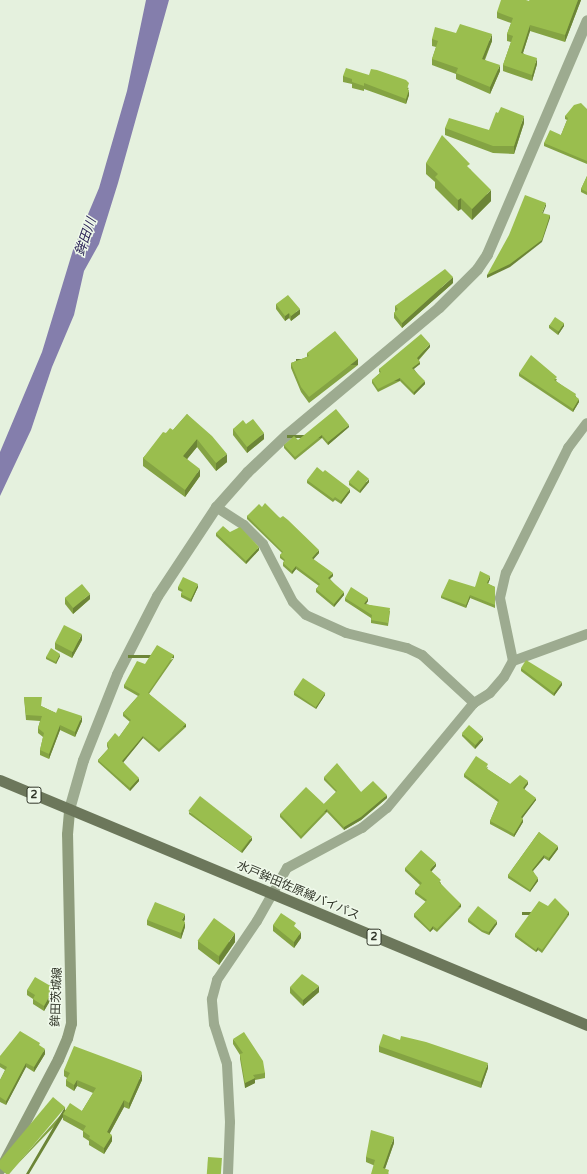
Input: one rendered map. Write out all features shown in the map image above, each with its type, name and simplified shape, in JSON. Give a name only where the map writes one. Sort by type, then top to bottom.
[{"type":"main road","name":"水戸鉾田佐原線バイパス","points":[[0,780],[270,894],[587,1025]]},
{"type":"main road","name":"鉾田茨城線","points":[[0,1169],[58,1059],[67,1038],[71,1023],[67,834],[69,809]]},
{"type":"street","points":[[69,809],[83,760],[117,674],[157,596],[216,507],[267,453],[439,307],[477,269],[498,230],[587,20]]},
{"type":"street","points":[[513,661],[500,598],[506,573],[568,448],[587,423]]},
{"type":"street","points":[[216,507],[244,525],[263,544],[293,602],[306,615],[346,633],[407,648],[422,655],[474,703]]},
{"type":"street","points":[[228,1174],[230,1122],[227,1064],[214,1024],[212,999],[217,980],[257,921],[270,894],[287,868],[362,828],[386,808],[474,703],[490,693],[504,677],[513,661],[587,634]]},
{"type":"water","name":"鉾田川","points":[[146,0],[169,0],[118,183],[99,244],[84,271],[74,315],[52,367],[31,430],[0,496],[0,452],[42,352],[73,250],[99,188],[127,91]]},
{"type":"building","points":[[501,0],[578,0],[565,35],[530,25],[521,53],[537,58],[532,75],[503,65],[513,36],[507,34],[513,18],[497,12]]},
{"type":"building","points":[[460,24],[492,34],[482,59],[500,65],[490,87],[456,73],[458,68],[432,59],[438,41],[432,39],[435,27],[456,33]]},
{"type":"building","points":[[346,68],[369,75],[371,69],[377,70],[406,80],[409,83],[407,89],[409,90],[406,99],[364,83],[364,86],[352,82],[352,79],[343,76]]},
{"type":"building","points":[[581,103],[587,109],[587,161],[544,143],[550,130],[561,135],[568,118],[565,116],[574,105]]},
{"type":"building","points":[[501,107],[524,116],[514,146],[493,146],[445,128],[449,118],[489,130],[496,112],[498,113]]},
{"type":"building","points":[[442,135],[470,164],[467,166],[491,190],[472,209],[461,198],[458,200],[435,177],[438,174],[426,163]]},
{"type":"building","points":[[587,176],[587,192],[581,189]]},
{"type":"building","points":[[525,195],[546,203],[542,213],[550,215],[542,240],[510,264],[487,275],[509,235]]},
{"type":"building","points":[[445,269],[453,277],[402,323],[394,313],[398,309],[395,306]]},
{"type":"building","points":[[288,295],[300,309],[291,316],[289,313],[285,316],[276,304]]},
{"type":"building","points":[[555,317],[564,323],[559,331],[549,325]]},
{"type":"building","points":[[335,331],[358,359],[309,397],[301,387],[291,363],[309,356],[307,353]]},
{"type":"building","points":[[421,334],[430,344],[417,358],[420,362],[412,368],[425,381],[414,392],[400,378],[378,389],[372,380],[381,372],[379,369]]},
{"type":"building","points":[[531,355],[557,377],[554,380],[576,394],[575,396],[579,399],[573,409],[519,373]]},
{"type":"building","points":[[336,409],[349,425],[328,442],[322,435],[295,457],[284,445],[294,436],[298,440]]},
{"type":"building","points":[[187,414],[212,436],[227,454],[216,463],[197,439],[183,456],[200,469],[185,490],[143,458],[163,432],[166,433],[170,428],[173,430]]},
{"type":"building","points":[[253,419],[264,433],[247,447],[233,429],[243,420],[246,424]]},
{"type":"building","points":[[317,467],[323,472],[325,470],[350,489],[341,501],[335,497],[333,499],[307,480]]},
{"type":"building","points":[[358,470],[369,479],[359,490],[349,482]]},
{"type":"building","points":[[265,503],[280,518],[283,516],[288,520],[319,550],[312,558],[333,573],[328,578],[344,592],[334,604],[316,589],[320,584],[296,566],[292,571],[283,563],[285,560],[280,555],[283,552],[247,516],[259,504],[262,507]]},
{"type":"building","points":[[223,526],[230,532],[240,527],[259,547],[246,561],[216,533]]},
{"type":"building","points":[[480,571],[490,576],[487,583],[495,587],[495,605],[470,595],[466,605],[441,596],[449,579],[475,587]]},
{"type":"building","points":[[183,577],[198,584],[191,599],[181,594],[183,590],[178,587]]},
{"type":"building","points":[[82,584],[90,594],[73,608],[65,598]]},
{"type":"building","points":[[351,587],[368,598],[364,604],[390,608],[388,623],[371,620],[372,615],[345,598]]},
{"type":"building","points":[[64,625],[82,634],[73,652],[55,643]]},
{"type":"building","points":[[157,645],[174,655],[148,693],[186,724],[159,749],[143,736],[122,761],[139,778],[130,788],[98,760],[109,748],[107,743],[115,733],[119,737],[131,720],[123,713],[140,694],[124,685],[137,661],[145,664]]},
{"type":"building","points":[[51,648],[60,654],[56,662],[46,657]]},
{"type":"building","points":[[526,660],[562,682],[554,693],[521,668]]},
{"type":"building","points":[[303,678],[325,693],[316,707],[293,692]]},
{"type":"building","points":[[24,697],[42,697],[41,706],[56,713],[58,708],[82,716],[75,732],[60,725],[49,754],[40,750],[44,733],[38,728],[42,716],[26,715]]},
{"type":"building","points":[[469,725],[483,737],[475,745],[462,733]]},
{"type":"building","points":[[476,756],[488,764],[486,768],[510,784],[520,775],[528,781],[523,788],[536,798],[521,817],[523,819],[514,834],[490,821],[499,800],[464,774]]},
{"type":"building","points":[[337,763],[361,792],[373,781],[387,795],[361,817],[344,827],[327,809],[301,836],[280,814],[306,787],[324,804],[337,791],[324,777]]},
{"type":"building","points":[[200,796],[252,837],[240,852],[188,811]]},
{"type":"building","points":[[539,832],[558,846],[549,858],[544,855],[532,870],[538,878],[530,890],[508,875]]},
{"type":"building","points":[[421,850],[436,863],[430,870],[441,880],[439,882],[461,904],[437,929],[433,926],[430,930],[414,914],[427,900],[415,891],[422,883],[405,868]]},
{"type":"building","points":[[555,898],[569,912],[542,950],[538,947],[536,950],[515,934],[539,901],[548,906]]},
{"type":"building","points":[[155,902],[185,914],[182,920],[185,922],[181,933],[147,920]]},
{"type":"building","points":[[478,906],[497,921],[489,932],[482,930],[468,919]]},
{"type":"building","points":[[281,913],[296,923],[294,926],[301,932],[294,942],[273,925]]},
{"type":"building","points":[[214,918],[235,933],[219,956],[198,941]]},
{"type":"building","points":[[302,974],[319,986],[303,1000],[290,987]]},
{"type":"building","points":[[35,977],[54,988],[44,1006],[33,999],[35,995],[27,990]]},
{"type":"building","points":[[20,1031],[40,1043],[39,1045],[45,1049],[34,1067],[26,1063],[6,1101],[0,1097],[0,1080],[7,1067],[0,1063],[0,1056]]},
{"type":"building","points":[[244,1032],[263,1061],[265,1073],[253,1075],[255,1078],[245,1083],[240,1054],[243,1053],[233,1039]]},
{"type":"building","points":[[383,1034],[400,1040],[401,1036],[426,1042],[488,1063],[481,1082],[379,1046]]},
{"type":"building","points":[[74,1046],[141,1071],[142,1073],[129,1103],[124,1100],[107,1132],[112,1135],[104,1148],[89,1138],[90,1136],[83,1131],[86,1126],[63,1114],[70,1103],[82,1111],[96,1088],[77,1080],[74,1085],[66,1080],[70,1073],[64,1070]]},
{"type":"building","points":[[53,1097],[65,1107],[9,1174],[6,1174],[0,1169],[0,1160]]},
{"type":"building","points":[[371,1130],[394,1137],[383,1168],[389,1170],[388,1174],[371,1174],[375,1160],[366,1157]]},
{"type":"building","points":[[208,1157],[222,1158],[221,1174],[207,1174]]}]
